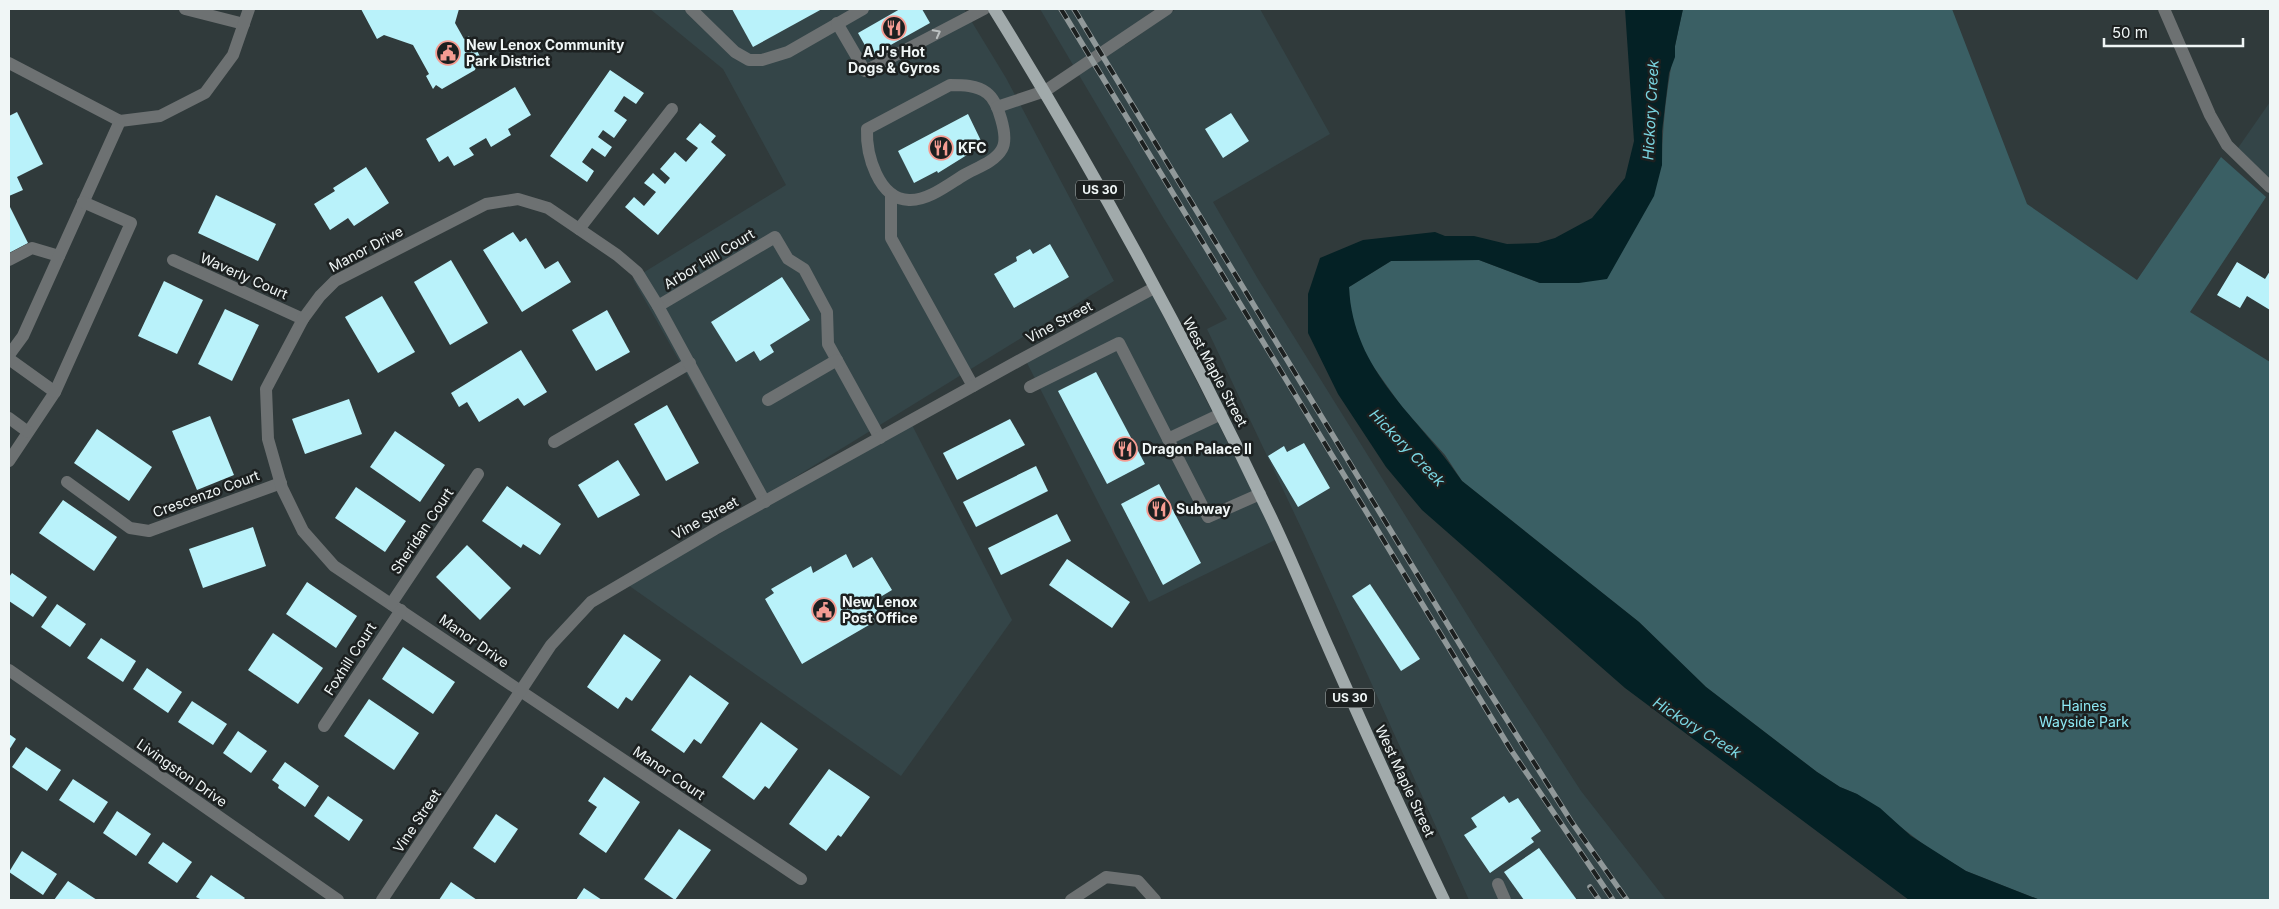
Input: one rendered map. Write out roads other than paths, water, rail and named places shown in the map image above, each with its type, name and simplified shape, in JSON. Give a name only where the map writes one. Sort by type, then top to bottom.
[{"type":"main road","name":"West Maple Street","points":[[994,9],[1045,91],[1221,414],[1260,494],[1393,794],[1444,900]]},
{"type":"street","points":[[185,9],[244,24]]},
{"type":"street","points":[[9,64],[120,121],[160,116],[205,92],[232,55],[249,9]]},
{"type":"street","points":[[691,9],[735,52],[749,60],[762,60],[788,52],[863,9]]},
{"type":"street","points":[[837,23],[865,71],[984,9]]},
{"type":"street","points":[[997,107],[1045,91],[1167,9]]},
{"type":"street","points":[[2164,9],[2210,115],[2227,145],[2270,187]]},
{"type":"street","points":[[950,85],[969,85],[987,93],[997,107],[1004,132],[1003,148],[994,158],[927,196],[910,200],[891,194],[878,178],[866,145],[868,129],[950,85]]},
{"type":"street","points":[[579,229],[672,109]]},
{"type":"street","points":[[9,355],[23,336],[120,121]]},
{"type":"street","points":[[891,194],[891,238],[973,386]]},
{"type":"street","name":"Manor Drive","points":[[521,692],[334,566],[303,531],[281,483],[268,438],[266,389],[303,319],[320,296],[335,281],[486,204],[518,200],[548,208],[617,255],[637,272],[690,363],[765,502]]},
{"type":"street","points":[[9,460],[55,392],[131,222],[83,202]]},
{"type":"street","name":"Arbor Hill Court","points":[[658,306],[775,238],[788,259],[804,269],[827,312],[828,344],[837,360]]},
{"type":"street","points":[[9,260],[32,248],[59,256]]},
{"type":"street","name":"Waverly Court","points":[[173,260],[303,319]]},
{"type":"street","name":"Vine Street","points":[[382,900],[551,645],[591,602],[691,543],[1154,288]]},
{"type":"street","points":[[1030,387],[1118,344],[1208,518],[1260,494]]},
{"type":"street","points":[[9,359],[55,392]]},
{"type":"street","points":[[768,400],[837,360],[880,438]]},
{"type":"street","points":[[554,442],[690,363]]},
{"type":"street","points":[[1168,439],[1221,414]]},
{"type":"street","points":[[9,418],[28,432]]},
{"type":"street","name":"Sheridan Court","points":[[396,607],[478,474]]},
{"type":"street","name":"Crescenzo Court","points":[[67,482],[130,528],[149,531],[281,483]]},
{"type":"street","name":"Foxhill Court","points":[[324,726],[396,607]]},
{"type":"street","name":"Livingston Drive","points":[[9,670],[338,900]]},
{"type":"street","name":"Manor Court","points":[[521,692],[801,879]]},
{"type":"street","points":[[1072,900],[1106,877],[1138,881],[1155,900]]},
{"type":"street","points":[[1498,884],[1505,900]]},
{"type":"water","name":"Hickory Creek","points":[[1625,9],[1683,9],[1675,46],[1675,57],[1669,73],[1662,131],[1662,165],[1654,196],[1607,279],[1579,283],[1540,283],[1479,260],[1391,261],[1349,287],[1353,317],[1362,344],[1390,392],[1445,457],[1462,481],[1639,622],[1706,687],[1817,772],[1840,787],[1857,794],[1880,808],[1911,836],[1966,871],[2040,900],[1909,900],[1625,688],[1422,510],[1386,467],[1338,394],[1308,333],[1308,294],[1320,258],[1363,240],[1435,232],[1445,236],[1474,236],[1507,244],[1538,243],[1555,238],[1592,218],[1625,178],[1634,141]]},
{"type":"railway","points":[[1061,9],[1511,750],[1613,900]]},
{"type":"railway","points":[[1074,9],[1476,671],[1571,821],[1627,900]]},
{"type":"railway","points":[[1590,887],[1599,900]]},
{"type":"place","name":"A J's Hot Dogs & Gyros","points":[[894,28]]},
{"type":"place","name":"New Lenox Community Park District","points":[[448,53]]},
{"type":"place","name":"KFC","points":[[941,148]]},
{"type":"place","name":"Dragon Palace II","points":[[1125,449]]},
{"type":"place","name":"Subway","points":[[1159,509]]},
{"type":"place","name":"New Lenox Post Office","points":[[824,610]]},
{"type":"park label","name":"Haines Wayside Park","points":[[2084,714]]}]
